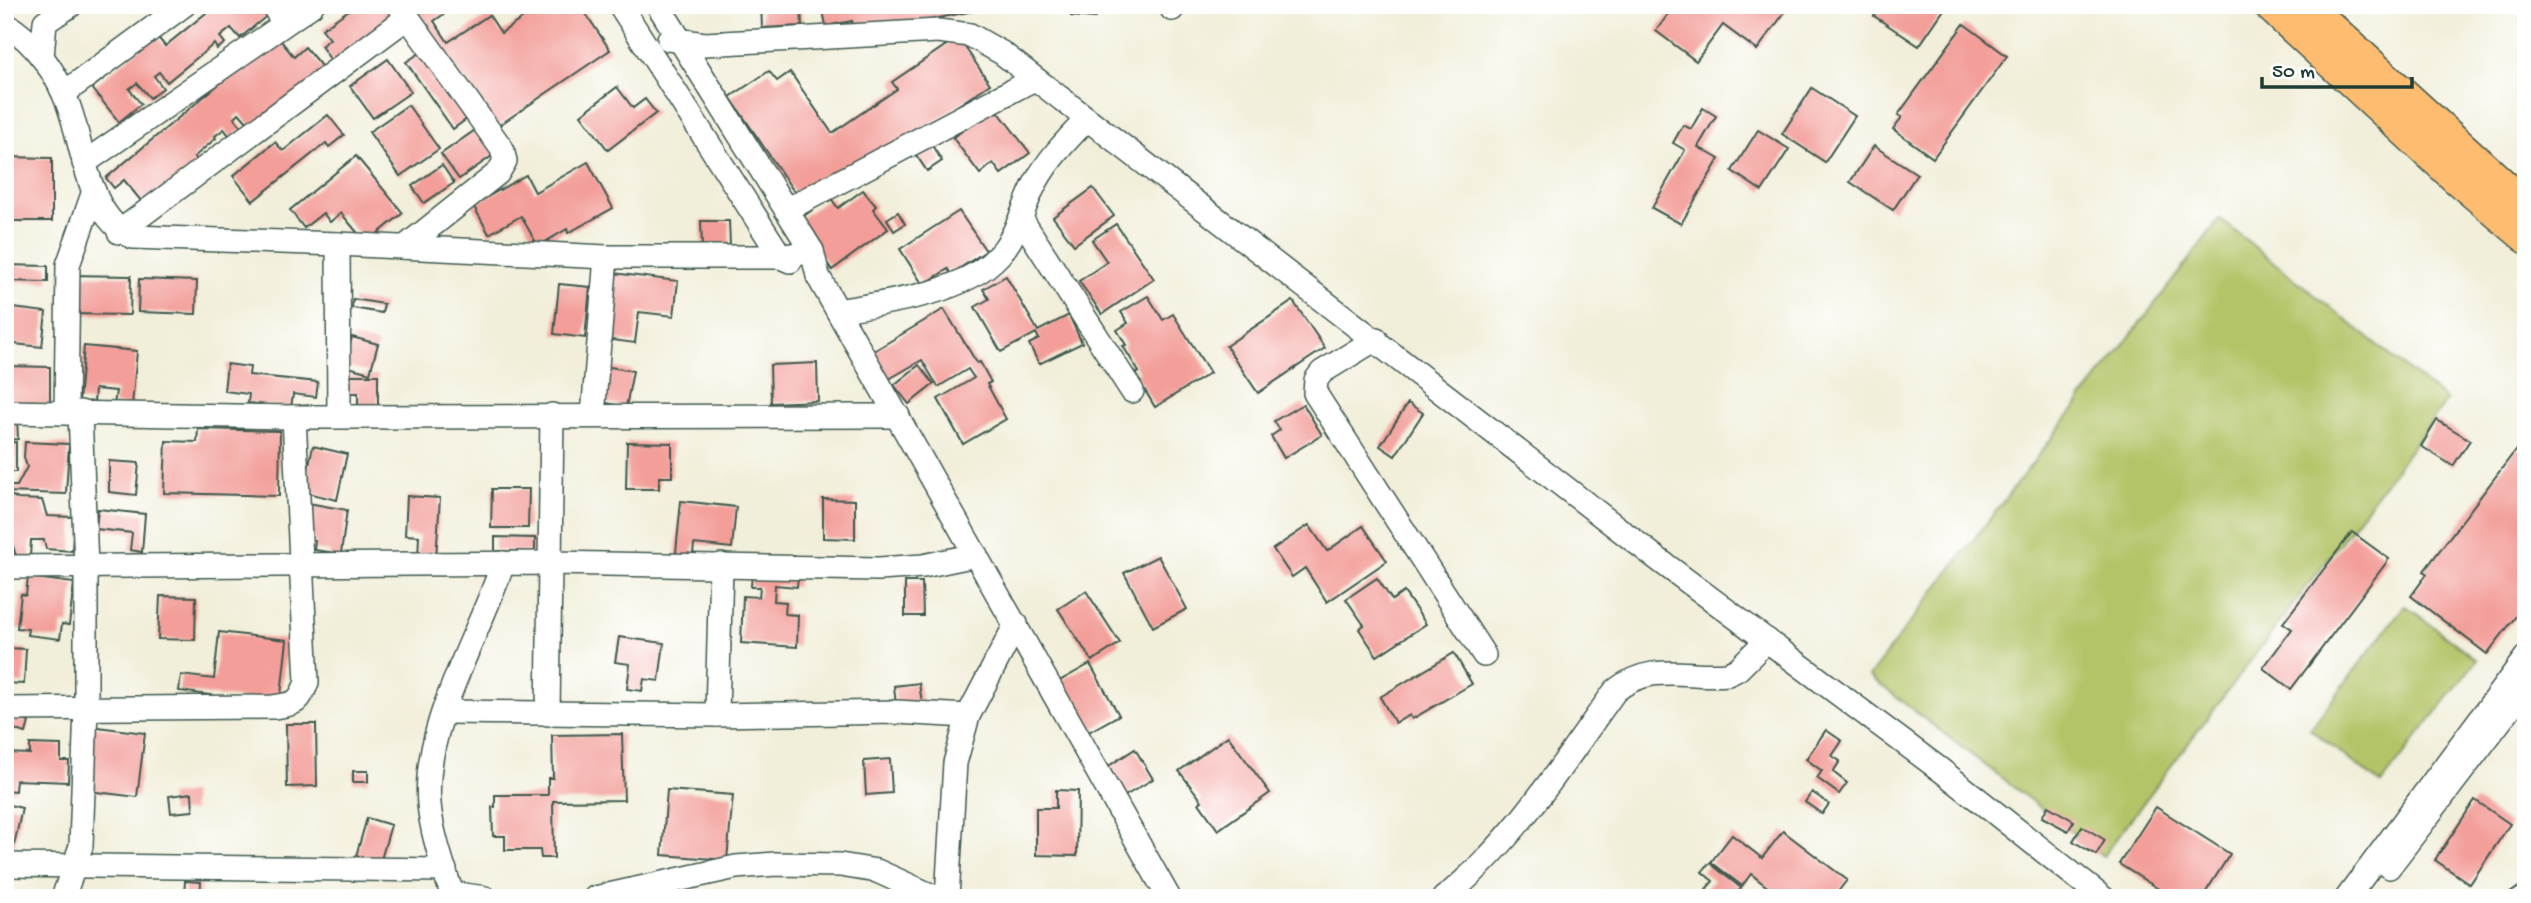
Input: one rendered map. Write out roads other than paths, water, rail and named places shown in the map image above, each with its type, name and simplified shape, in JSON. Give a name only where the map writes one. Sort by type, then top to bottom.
[{"type":"main road","points":[[2268,5],[2456,179],[2526,238]]},
{"type":"main road","points":[[2307,5],[2526,205]]},
{"type":"street","points":[[42,57],[45,14],[71,5]]},
{"type":"street","points":[[64,93],[184,5]]},
{"type":"street","points":[[84,163],[279,15],[312,5]]},
{"type":"street","points":[[620,5],[663,40],[786,210],[812,251],[818,276],[1169,898]]},
{"type":"street","points":[[658,5],[663,40],[781,257],[818,276]]},
{"type":"street","points":[[119,232],[403,11],[502,149],[505,161],[498,173],[405,247]]},
{"type":"street","points":[[5,24],[42,57],[64,93],[94,191],[108,220],[119,232],[133,237],[606,257],[781,257],[812,251]]},
{"type":"street","points":[[663,40],[705,44],[938,31],[970,36],[1002,53],[1648,551],[1942,771],[2103,898]]},
{"type":"street","points":[[786,210],[1034,79]]},
{"type":"street","points":[[838,311],[941,292],[979,271],[1003,251],[1022,220],[1035,184],[1054,153],[1086,120]]},
{"type":"street","points":[[63,898],[81,846],[86,708],[86,567],[73,412],[68,265],[94,191]]},
{"type":"street","points":[[1022,220],[1132,391]]},
{"type":"street","points":[[338,244],[339,416]]},
{"type":"street","points":[[593,415],[606,257]]},
{"type":"street","points":[[1376,339],[1322,372],[1316,380],[1315,393],[1484,655]]},
{"type":"street","points":[[5,412],[294,416],[898,416]]},
{"type":"street","points":[[548,714],[552,415]]},
{"type":"street","points":[[5,709],[273,707],[292,704],[301,697],[307,681],[294,416]]},
{"type":"street","points":[[5,567],[551,563],[879,569],[923,566],[976,555]]},
{"type":"street","points":[[485,898],[452,895],[429,803],[436,735],[503,563]]},
{"type":"street","points":[[717,715],[721,565]]},
{"type":"street","points":[[947,898],[955,763],[968,716],[1016,624]]},
{"type":"street","points":[[1444,898],[1512,832],[1615,691],[1629,680],[1650,674],[1728,674],[1768,640]]},
{"type":"street","points":[[2365,898],[2402,837],[2526,657]]},
{"type":"street","points":[[2347,898],[2402,837],[2526,687]]},
{"type":"street","points":[[444,712],[717,715],[896,712],[968,716]]},
{"type":"street","points":[[595,898],[736,867],[776,864],[840,865],[877,871],[937,898]]},
{"type":"street","points":[[5,865],[445,870]]}]
